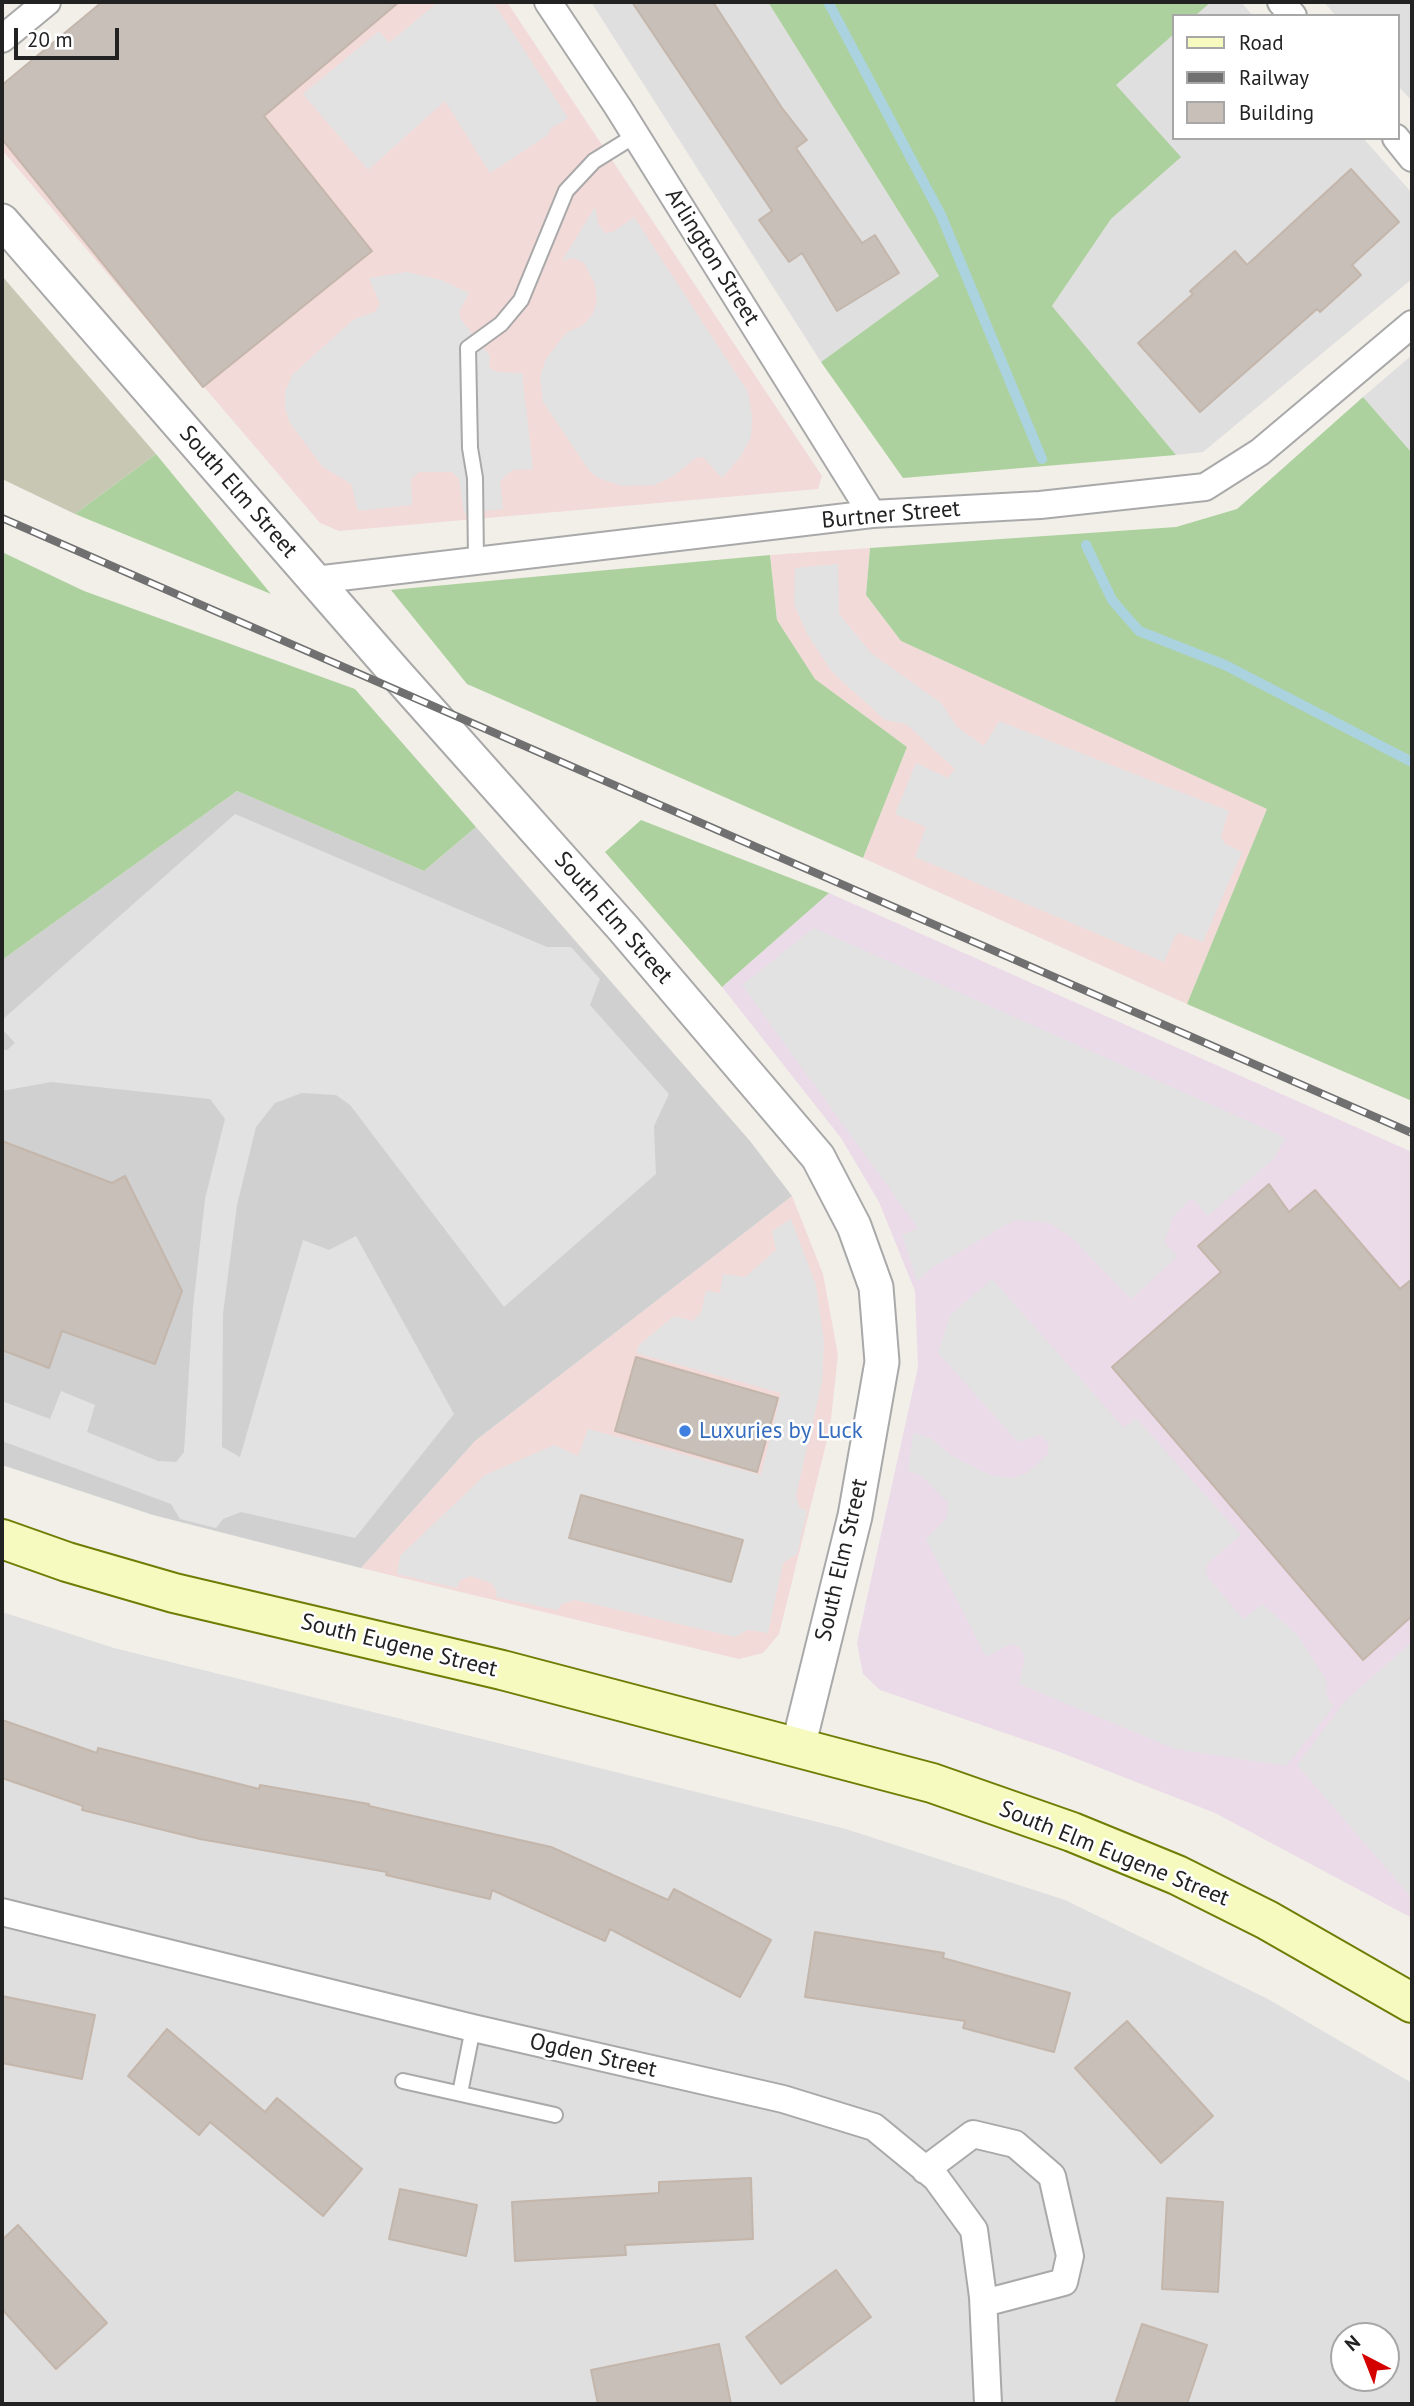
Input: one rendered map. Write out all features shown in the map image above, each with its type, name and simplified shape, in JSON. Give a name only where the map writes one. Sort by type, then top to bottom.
[{"type":"main road","name":"South Eugene Street","points":[[2,1539],[67,1562],[174,1592],[489,1667],[798,1748]]},
{"type":"main road","name":"South Elm Eugene Street","points":[[798,1748],[932,1783],[1072,1832],[1165,1870],[1267,1920],[1412,2003]]},
{"type":"street","points":[[2,39],[47,2]]},
{"type":"street","name":"Arlington Street","points":[[548,2],[636,135],[872,514]]},
{"type":"street","points":[[1398,140],[1412,158]]},
{"type":"street","name":"South Elm Street","points":[[2,220],[623,928],[818,1157],[855,1226],[876,1287],[882,1362],[855,1517],[798,1748]]},
{"type":"street","name":"Burtner Street","points":[[315,580],[872,514],[1040,505],[1205,487],[1260,452],[1412,324]]},
{"type":"street","name":"Ogden Street","points":[[2,1912],[472,2028],[783,2099],[874,2127],[936,2178],[974,2230],[984,2303],[988,2404]]},
{"type":"street","points":[[925,2170],[973,2134],[1015,2144],[1052,2176],[1070,2256],[1064,2283],[984,2303]]},
{"type":"lane","points":[[476,561],[475,478],[470,448],[468,348],[501,324],[521,300],[566,191],[594,161],[636,135]]},
{"type":"lane","points":[[460,2093],[472,2028]]},
{"type":"lane","points":[[402,2081],[555,2115]]},
{"type":"shaded area","points":[[103,2],[507,2],[822,476],[818,489],[339,531],[320,523],[2,150],[2,86]]},
{"type":"shaded area","points":[[438,2],[493,2],[568,118],[550,129],[548,135],[490,173],[445,101],[368,170],[303,94],[379,31],[389,43]]},
{"type":"shaded area","points":[[591,2],[768,2],[939,276],[821,362]]},
{"type":"shaded area","points":[[1211,2],[1241,2],[1251,14],[1197,14]]},
{"type":"shaded area","points":[[1324,2],[1412,2],[1412,101],[1400,88],[1400,14],[1334,14]]},
{"type":"shaded area","points":[[1172,36],[1172,140],[1365,140],[1412,193],[1412,279],[1203,452],[1176,455],[1052,306],[1111,219],[1180,157],[1115,85]]},
{"type":"shaded area","points":[[595,207],[598,224],[605,233],[613,232],[634,217],[748,392],[752,416],[751,437],[741,456],[722,478],[703,457],[696,458],[672,477],[654,485],[622,486],[601,479],[590,472],[543,402],[540,377],[546,359],[566,333],[583,325],[593,314],[597,301],[595,284],[584,263],[573,258],[562,261]]},
{"type":"shaded area","points":[[407,272],[441,280],[469,293],[459,312],[460,318],[490,356],[489,368],[497,372],[522,373],[533,469],[513,470],[504,477],[500,483],[503,509],[464,513],[459,479],[452,472],[419,472],[411,479],[412,505],[358,511],[351,484],[322,466],[290,423],[285,408],[285,392],[292,375],[354,319],[375,312],[380,304],[369,278]]},
{"type":"shaded area","points":[[2,276],[156,454],[75,514],[2,479]]},
{"type":"shaded area","points":[[1412,355],[1412,453],[1363,397]]},
{"type":"shaded area","points":[[870,548],[866,595],[901,641],[1268,809],[1187,1004],[863,858],[907,747],[815,679],[777,620],[770,555]]},
{"type":"shaded area","points":[[838,564],[839,614],[872,654],[941,703],[957,727],[984,746],[999,721],[1229,811],[1221,836],[1225,844],[1242,852],[1203,942],[1179,933],[1175,936],[1164,962],[915,857],[926,827],[895,814],[916,763],[948,778],[955,769],[906,724],[885,720],[832,672],[807,634],[794,604],[795,568]]},
{"type":"shaded area","points":[[237,791],[424,871],[476,827],[750,1141],[792,1196],[475,1441],[361,1568],[153,1515],[2,1465],[2,960]]},
{"type":"shaded area","points":[[235,814],[547,947],[571,947],[600,979],[590,1005],[669,1094],[654,1126],[656,1174],[504,1307],[350,1105],[336,1095],[302,1093],[275,1103],[256,1127],[237,1205],[223,1314],[222,1447],[240,1457],[303,1240],[329,1250],[356,1236],[454,1414],[355,1538],[241,1512],[223,1519],[216,1528],[180,1519],[171,1504],[2,1441],[2,1401],[50,1419],[61,1391],[95,1405],[87,1432],[158,1461],[176,1462],[184,1452],[193,1307],[205,1199],[225,1119],[210,1099],[51,1082],[2,1091],[2,1050],[7,1050],[15,1043],[2,1029],[2,1020]]},
{"type":"shaded area","points":[[829,893],[1412,1152],[1412,1918],[1215,1813],[1057,1751],[880,1690],[863,1674],[857,1643],[918,1367],[915,1291],[879,1202],[841,1138],[722,987]]},
{"type":"shaded area","points":[[814,928],[1286,1138],[1273,1159],[1208,1216],[1192,1198],[1173,1217],[1164,1243],[1178,1256],[1131,1299],[1071,1237],[1050,1223],[1015,1220],[933,1267],[917,1281],[902,1235],[918,1228],[742,985]]},
{"type":"shaded area","points":[[792,1196],[823,1274],[838,1355],[830,1428],[779,1634],[763,1653],[739,1659],[361,1568],[475,1441]]},
{"type":"shaded area","points":[[791,1219],[816,1285],[824,1342],[822,1382],[796,1496],[799,1507],[807,1511],[797,1554],[783,1563],[768,1633],[748,1630],[735,1637],[575,1600],[562,1604],[557,1610],[496,1597],[497,1591],[491,1583],[471,1576],[460,1580],[457,1588],[397,1574],[400,1556],[485,1475],[554,1445],[578,1456],[588,1429],[761,1475],[781,1393],[636,1353],[639,1345],[674,1316],[693,1321],[701,1313],[706,1291],[720,1293],[723,1274],[745,1277],[776,1250],[772,1231]]},
{"type":"shaded area","points":[[992,1279],[1124,1428],[1136,1418],[1241,1535],[1207,1564],[1206,1575],[1243,1619],[1262,1604],[1297,1634],[1326,1680],[1327,1698],[1334,1706],[1286,1766],[1175,1749],[1019,1684],[1024,1655],[1019,1647],[1011,1644],[986,1657],[926,1539],[947,1518],[948,1503],[922,1476],[908,1471],[913,1433],[930,1438],[952,1456],[990,1475],[1012,1478],[1027,1473],[1048,1454],[1049,1444],[1040,1435],[1018,1442],[938,1353],[950,1315]]},
{"type":"shaded area","points":[[2,1612],[114,1648],[846,1829],[1065,1900],[1268,1999],[1412,2083],[1412,2404],[2,2404]]},
{"type":"shaded area","points":[[1412,1642],[1412,1898],[1297,1765],[1345,1701]]},
{"type":"green space","points":[[768,2],[1211,2],[1197,14],[1172,14],[1172,36],[1116,85],[1181,157],[1111,219],[1052,306],[1176,455],[903,478],[821,362],[939,276]]},
{"type":"green space","points":[[1363,397],[1412,453],[1412,1101],[1187,1004],[1267,809],[901,641],[866,595],[870,548],[1176,527],[1237,509]]},
{"type":"green space","points":[[156,454],[271,594],[75,514]]},
{"type":"green space","points":[[2,552],[84,591],[355,689],[476,827],[424,871],[237,791],[2,960]]},
{"type":"green space","points":[[770,555],[777,620],[815,679],[907,747],[863,858],[467,684],[391,590]]},
{"type":"green space","points":[[641,820],[829,893],[722,987],[605,852]]},
{"type":"building","points":[[102,2],[399,2],[264,116],[372,251],[203,387],[2,139],[2,85]]},
{"type":"building","points":[[632,2],[713,2],[782,108],[807,140],[796,148],[862,243],[875,235],[899,273],[837,311],[802,253],[789,262],[759,220],[772,211]]},
{"type":"building","points":[[1351,169],[1399,222],[1352,265],[1361,275],[1320,312],[1317,309],[1200,412],[1138,343],[1193,294],[1190,291],[1235,251],[1247,265]]},
{"type":"building","points":[[2,1141],[112,1183],[125,1176],[182,1291],[155,1364],[62,1331],[49,1368],[2,1350]]},
{"type":"building","points":[[1269,1184],[1289,1212],[1315,1190],[1400,1289],[1412,1279],[1412,1616],[1363,1660],[1112,1367],[1221,1272],[1198,1246]]},
{"type":"building","points":[[636,1357],[778,1398],[757,1472],[615,1431]]},
{"type":"building","points":[[581,1495],[743,1540],[731,1582],[569,1538]]},
{"type":"building","points":[[2,1720],[97,1753],[98,1748],[259,1789],[260,1785],[369,1804],[551,1847],[668,1900],[674,1889],[771,1940],[740,1997],[610,1929],[605,1941],[492,1890],[490,1899],[386,1875],[387,1872],[200,1839],[82,1810],[83,1806],[2,1778]]},
{"type":"building","points":[[815,1932],[944,1953],[943,1958],[1070,1993],[1054,2052],[963,2028],[965,2021],[805,1997]]},
{"type":"building","points":[[2,1996],[95,2015],[82,2079],[2,2063]]},
{"type":"building","points":[[1127,2021],[1213,2116],[1161,2163],[1075,2068]]},
{"type":"building","points":[[167,2029],[265,2112],[277,2098],[362,2169],[323,2216],[210,2122],[199,2135],[128,2076]]},
{"type":"building","points":[[751,2178],[753,2239],[625,2245],[626,2255],[515,2261],[512,2202],[659,2193],[659,2182]]},
{"type":"building","points":[[400,2189],[477,2205],[466,2256],[389,2239]]},
{"type":"building","points":[[1167,2198],[1223,2202],[1218,2292],[1162,2289]]},
{"type":"building","points":[[18,2225],[107,2323],[56,2369],[2,2309],[2,2240]]},
{"type":"building","points":[[836,2270],[871,2317],[781,2384],[746,2337]]},
{"type":"building","points":[[1142,2324],[1207,2345],[1187,2404],[1115,2404]]},
{"type":"building","points":[[719,2344],[731,2404],[598,2404],[591,2370]]},
{"type":"waterway","points":[[828,2],[941,215],[1042,459]]},
{"type":"waterway","points":[[1086,545],[1112,600],[1139,631],[1225,665],[1412,762]]},
{"type":"railway","points":[[2,518],[1412,1133]]},
{"type":"place","name":"Luxuries by Luck","points":[[685,1431]]}]
